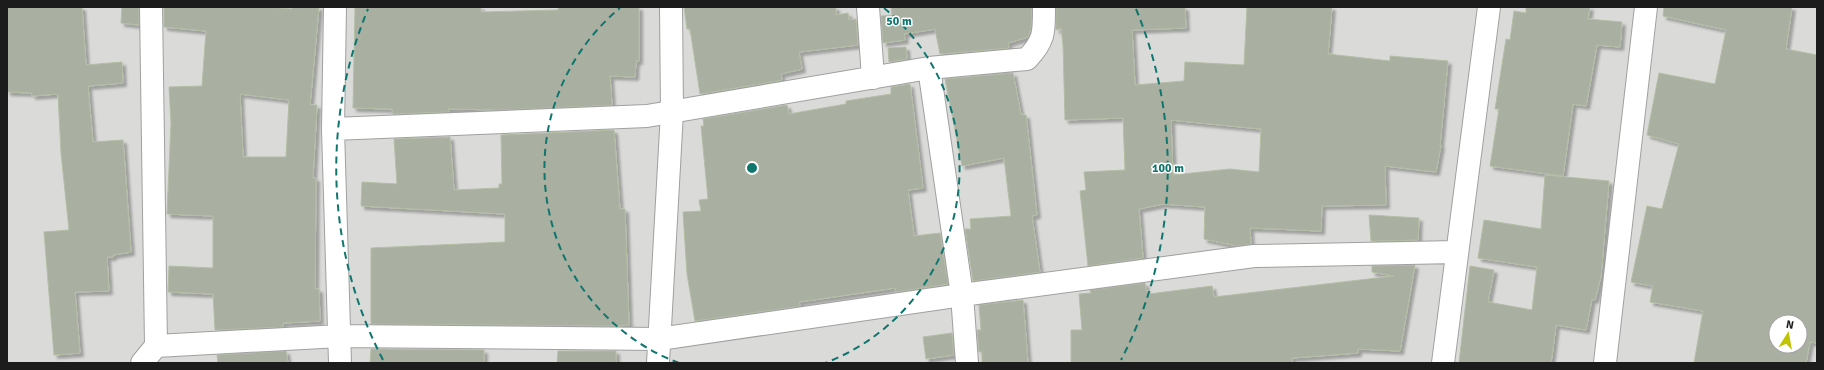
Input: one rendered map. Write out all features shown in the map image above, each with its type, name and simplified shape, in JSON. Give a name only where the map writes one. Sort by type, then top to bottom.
[{"type":"street","points":[[142,363],[156,346],[151,7]]},
{"type":"street","points":[[335,7],[333,129],[340,363]]},
{"type":"street","points":[[658,363],[672,112],[671,7]]},
{"type":"street","points":[[868,7],[873,78]]},
{"type":"street","points":[[333,129],[647,116],[929,68],[1027,59],[1039,46],[1044,28],[1044,7]]},
{"type":"street","points":[[1443,363],[1489,7]]},
{"type":"street","points":[[1605,363],[1646,7]]},
{"type":"street","points":[[929,68],[962,295],[967,363]]},
{"type":"street","points":[[156,346],[340,336],[659,339],[962,295],[1254,256],[1457,252]]},
{"type":"shaded area","points":[[7,7],[1817,7],[1817,363],[7,363]]},
{"type":"building","points":[[7,7],[82,7],[86,65],[122,62],[123,83],[88,86],[93,142],[123,140],[131,252],[113,255],[113,257],[107,257],[109,291],[75,292],[80,353],[54,355],[44,232],[69,230],[61,153],[58,94],[32,96],[32,93],[7,92]]},
{"type":"building","points":[[122,7],[139,7],[139,25],[121,23]]},
{"type":"building","points":[[164,7],[268,7],[292,9],[292,7],[319,7],[310,105],[317,105],[313,178],[316,178],[315,289],[319,289],[320,321],[283,323],[283,327],[215,330],[213,294],[168,292],[169,266],[213,268],[213,216],[167,214],[171,123],[169,87],[202,86],[206,31],[164,27]],"holes":[[[240,94],[289,100],[286,157],[243,157]]]},
{"type":"building","points":[[355,7],[481,7],[481,12],[558,10],[559,7],[639,7],[639,61],[636,61],[635,77],[610,76],[612,105],[501,110],[448,109],[449,112],[393,114],[392,109],[353,108]]},
{"type":"building","points":[[684,7],[836,7],[836,15],[848,13],[849,20],[856,19],[858,45],[799,52],[802,69],[781,74],[782,80],[700,94],[690,29],[687,29]]},
{"type":"building","points":[[891,7],[1032,7],[1031,28],[1028,37],[1008,43],[1009,48],[940,54],[935,29],[904,34],[905,40],[883,43],[881,16],[892,15]]},
{"type":"building","points":[[1056,7],[1185,7],[1186,28],[1132,30],[1135,85],[1184,81],[1185,62],[1244,65],[1247,7],[1332,7],[1328,54],[1390,61],[1390,56],[1448,61],[1441,145],[1436,172],[1385,166],[1386,205],[1322,206],[1321,231],[1250,228],[1251,244],[1238,246],[1204,239],[1205,207],[1163,204],[1139,209],[1143,258],[1088,266],[1080,191],[1086,190],[1084,172],[1125,170],[1123,118],[1065,120],[1063,45],[1061,28],[1056,30]],"holes":[[[1171,120],[1261,129],[1259,172],[1230,169],[1173,175]]]},
{"type":"building","points":[[1526,7],[1590,7],[1588,19],[1622,22],[1620,47],[1597,45],[1586,106],[1573,104],[1563,176],[1490,166],[1499,109],[1495,109],[1506,39],[1510,40],[1514,11],[1526,13]]},
{"type":"building","points":[[1664,7],[1792,7],[1786,49],[1817,55],[1817,343],[1810,342],[1808,352],[1808,314],[1768,314],[1768,354],[1808,354],[1806,363],[1694,363],[1703,311],[1650,302],[1653,286],[1631,282],[1647,206],[1662,209],[1679,144],[1647,135],[1659,73],[1715,84],[1726,30],[1663,16]]},
{"type":"building","points":[[906,47],[907,59],[889,62],[888,48]]},
{"type":"building","points":[[1013,73],[1021,115],[1026,115],[1037,215],[1032,216],[1040,272],[973,281],[965,229],[971,229],[970,219],[1011,216],[1004,158],[962,166],[945,79]]},
{"type":"building","points":[[910,84],[923,188],[908,190],[914,236],[940,233],[948,284],[896,292],[895,288],[799,302],[800,306],[695,321],[687,274],[683,212],[701,211],[699,200],[708,199],[701,126],[704,126],[703,119],[787,105],[789,114],[846,104],[846,101],[891,94],[891,87]]},
{"type":"building","points":[[614,130],[620,209],[625,209],[629,325],[371,324],[371,248],[505,242],[505,214],[361,206],[362,182],[397,184],[394,139],[450,137],[454,190],[499,188],[499,184],[502,184],[501,135]]},
{"type":"building","points":[[1545,175],[1609,181],[1601,276],[1595,300],[1592,299],[1586,330],[1556,325],[1551,363],[1459,363],[1470,266],[1494,270],[1488,302],[1532,310],[1537,267],[1478,258],[1484,220],[1541,229]]},
{"type":"building","points":[[1369,215],[1419,218],[1418,240],[1371,241]]},
{"type":"building","points":[[1415,265],[1400,351],[1358,349],[1358,353],[1292,358],[1292,363],[1071,363],[1071,330],[1082,330],[1079,294],[1091,293],[1090,290],[1145,283],[1146,291],[1149,291],[1149,294],[1212,286],[1214,297],[1394,276],[1372,272],[1372,266]]},
{"type":"building","points":[[1023,300],[1028,363],[982,363],[982,352],[979,352],[977,330],[981,330],[979,305]]},
{"type":"building","points":[[952,333],[954,355],[926,359],[923,337]]},
{"type":"building","points":[[371,349],[484,350],[484,363],[370,363]]},
{"type":"building","points":[[286,351],[288,363],[218,363],[217,355]]},
{"type":"building","points":[[558,351],[616,351],[616,363],[557,363]]}]
